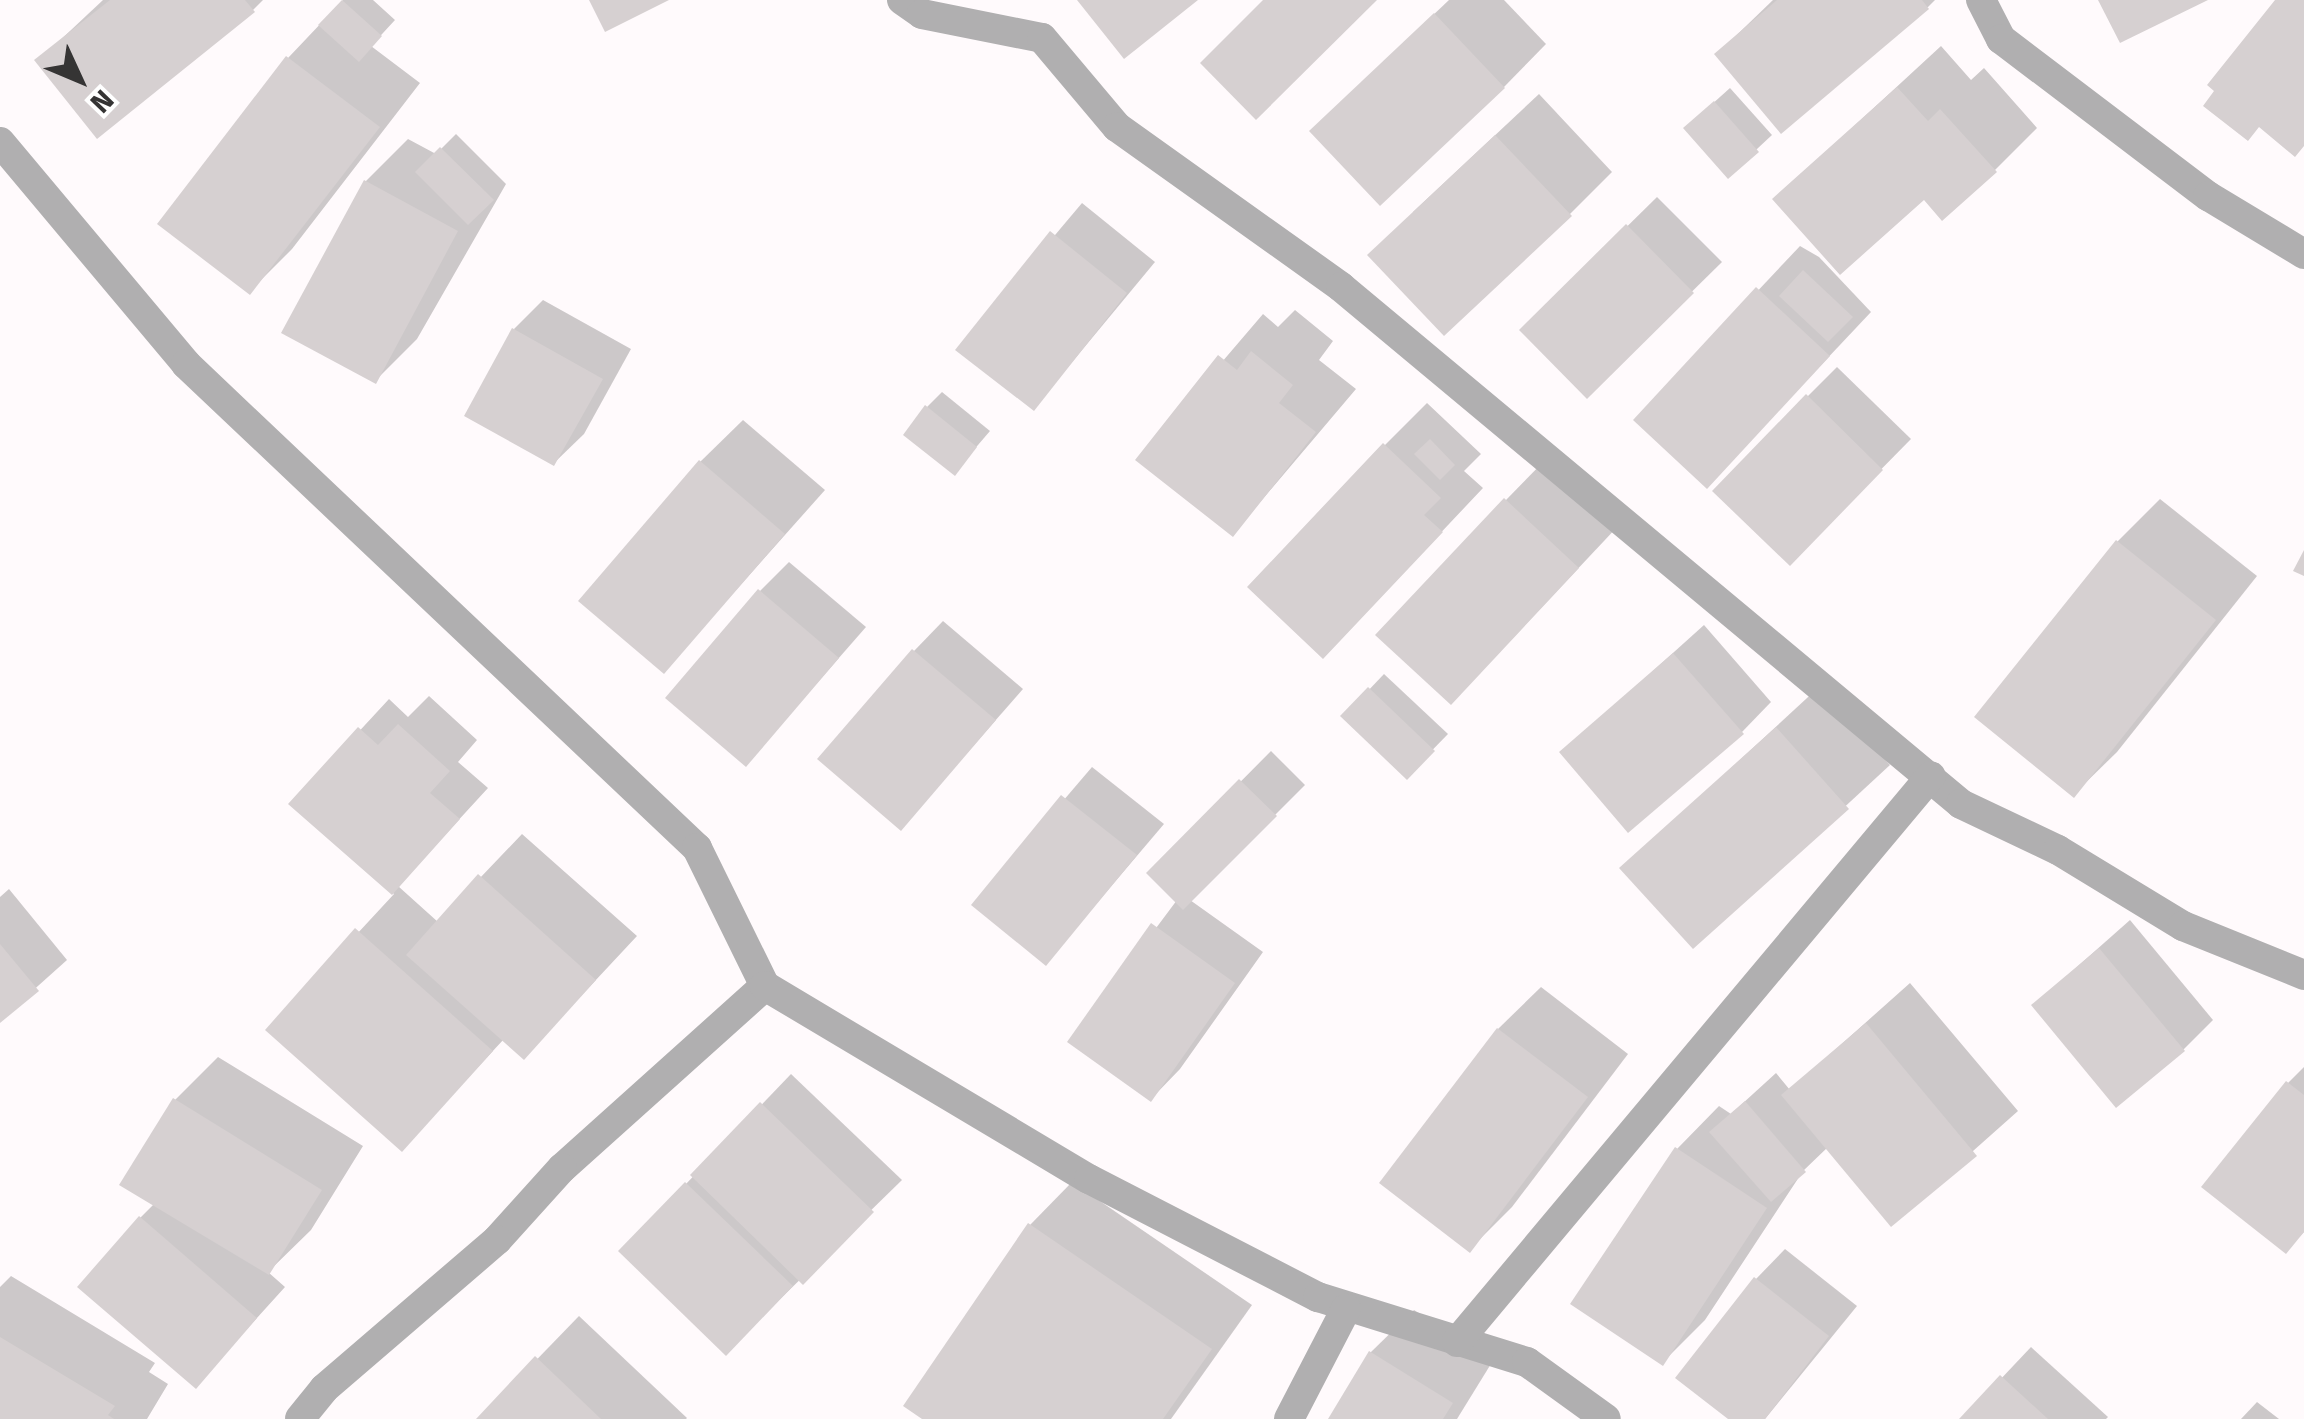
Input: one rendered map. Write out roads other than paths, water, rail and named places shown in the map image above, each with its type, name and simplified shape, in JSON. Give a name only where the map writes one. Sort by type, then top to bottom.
[{"type":"street","points":[[902,0],[922,14],[1042,38],[1117,127],[1342,288],[1961,804],[2058,850],[2183,926],[2304,975]]},
{"type":"street","points":[[1981,0],[2001,39],[2208,196],[2304,254]]},
{"type":"street","points":[[0,142],[186,364],[697,848],[764,986],[1089,1179],[1346,1309],[1528,1362],[1606,1419]]},
{"type":"street","points":[[1457,1342],[1931,776]]},
{"type":"street","points":[[300,1419],[324,1389],[497,1240],[562,1168],[764,986]]},
{"type":"street","points":[[1289,1419],[1346,1309]]}]
